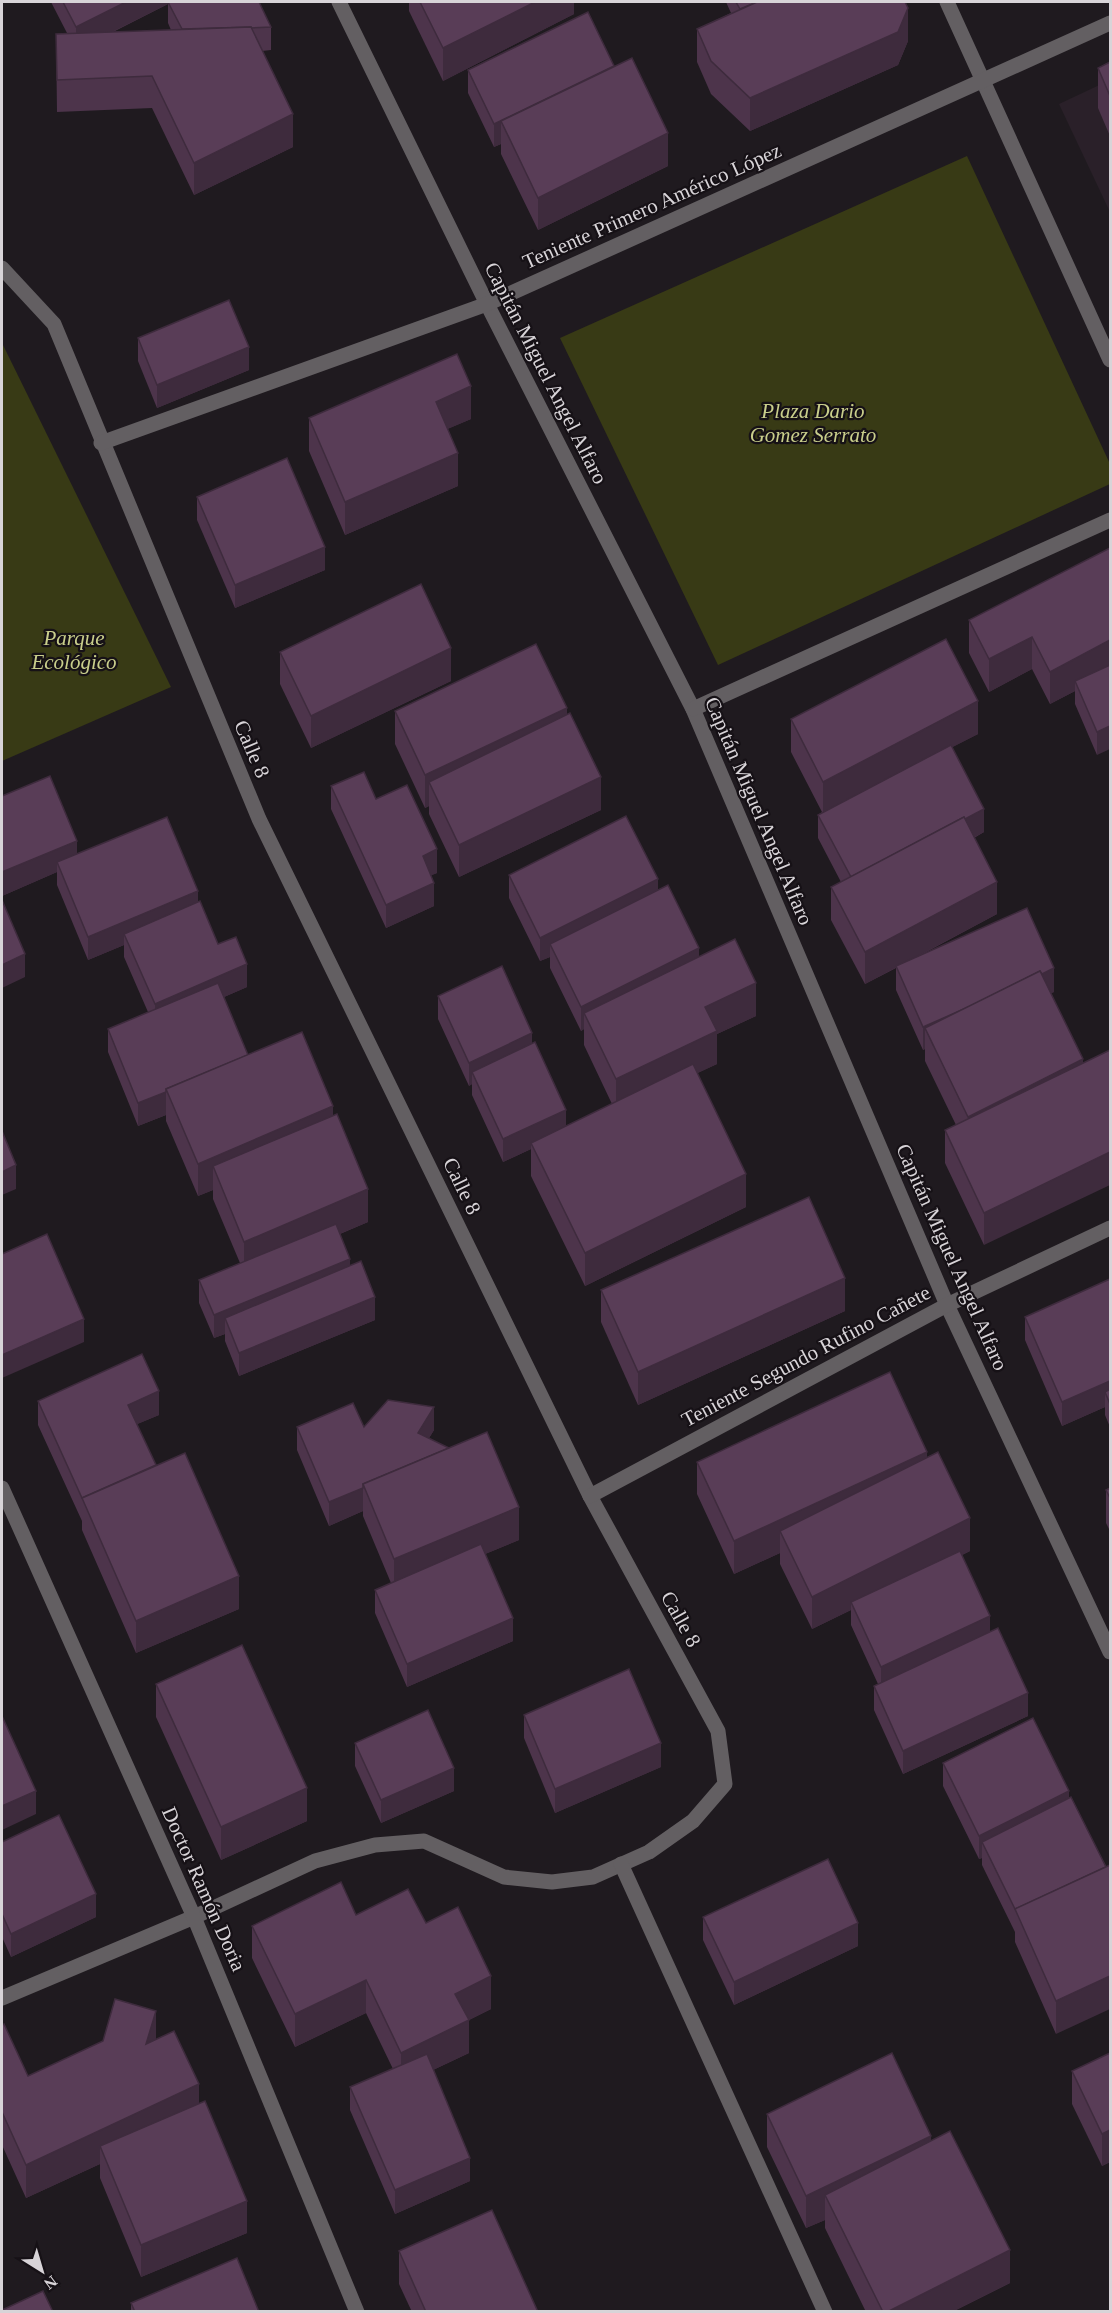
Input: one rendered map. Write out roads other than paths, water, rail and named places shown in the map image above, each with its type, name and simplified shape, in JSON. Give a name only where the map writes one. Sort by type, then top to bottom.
[{"type":"street","name":"Capitán Miguel Angel Alfaro","points":[[339,2],[487,304],[693,709],[947,1305],[1110,1652]]},
{"type":"street","points":[[947,2],[1110,360]]},
{"type":"street","name":"Teniente Primero Américo López","points":[[101,443],[487,304],[1110,23]]},
{"type":"street","name":"Calle 8","points":[[2,268],[54,324],[101,443],[259,819],[590,1496],[718,1731],[726,1785],[693,1821],[649,1852],[593,1877],[552,1882],[504,1877],[424,1841],[375,1845],[315,1861],[194,1917]]},
{"type":"street","points":[[693,709],[1110,520]]},
{"type":"street","name":"Teniente Segundo Rufino Cañete","points":[[590,1496],[947,1305],[1110,1228]]},
{"type":"street","name":"Doctor Ramón Doria","points":[[2,1488],[194,1917],[357,2312]]},
{"type":"street","points":[[621,1864],[825,2312]]},
{"type":"street","points":[[2,1998],[194,1917]]},
{"type":"park label","name":"Plaza Dario Gomez Serrato","points":[[813,423]]},
{"type":"park label","name":"Parque Ecológico","points":[[74,650]]}]
